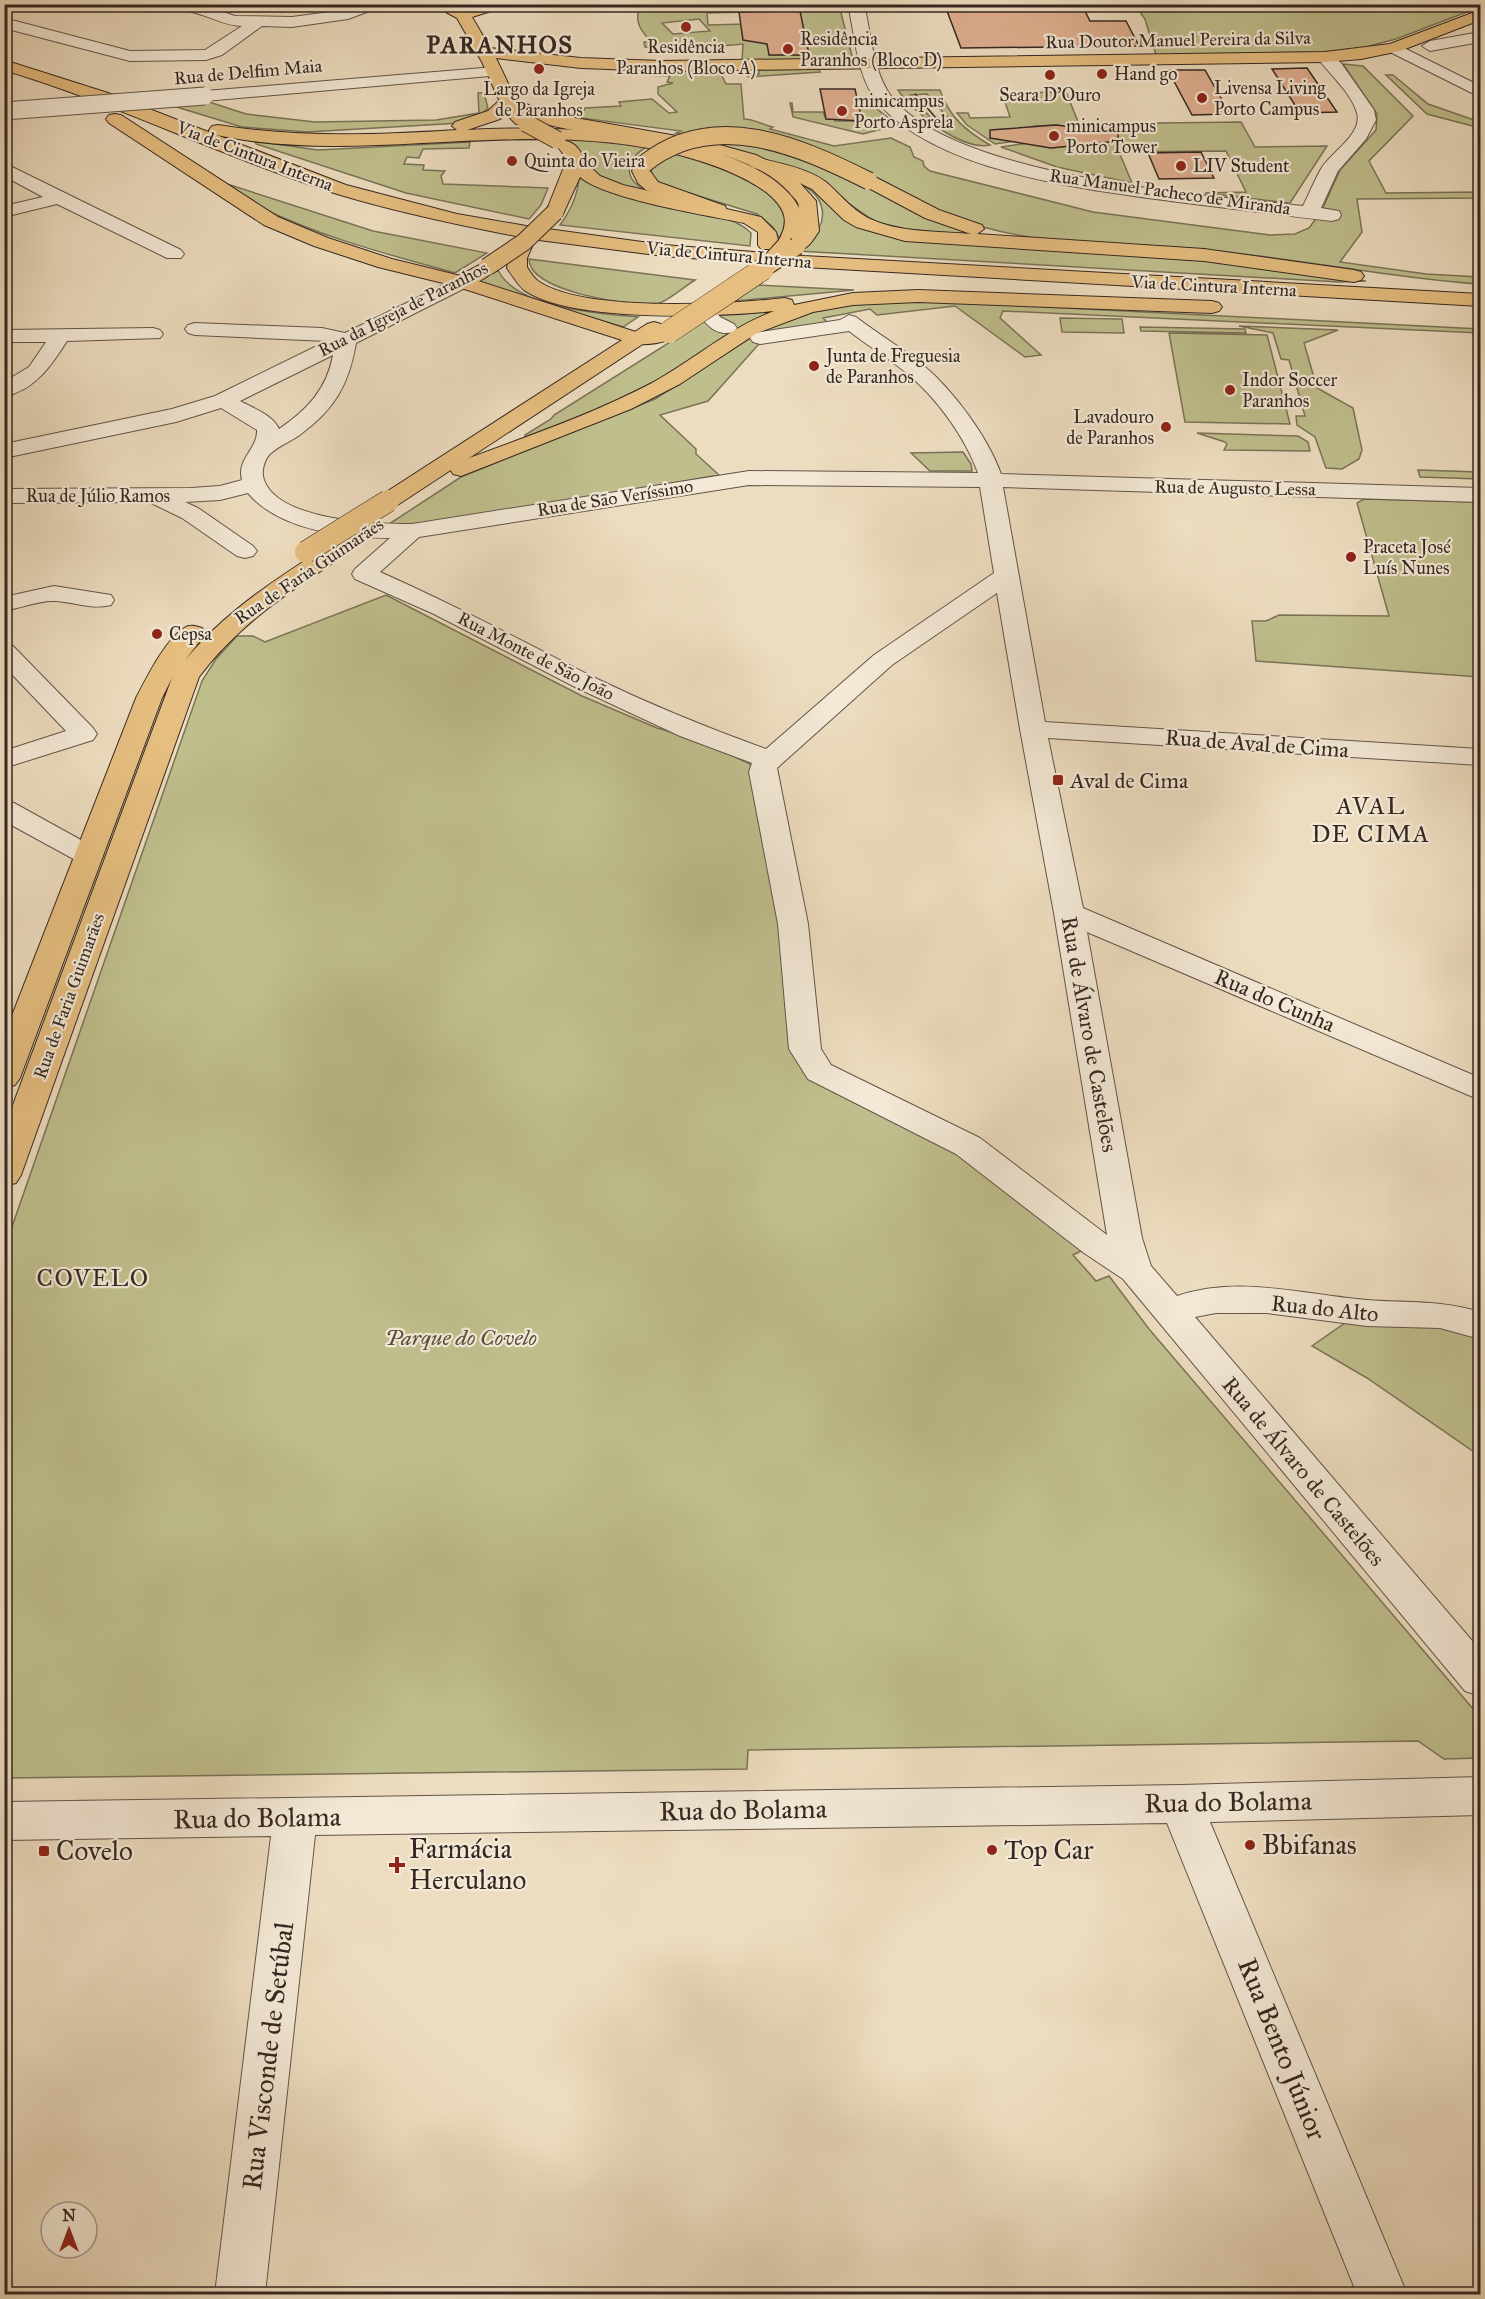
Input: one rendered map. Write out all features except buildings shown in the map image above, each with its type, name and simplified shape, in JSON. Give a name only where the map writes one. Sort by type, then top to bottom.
[{"type":"main road","points":[[438,4],[463,15],[495,72],[514,113],[526,123],[557,140],[573,154],[574,162],[594,180],[617,189],[718,210]]},
{"type":"main road","points":[[463,15],[498,4]]},
{"type":"main road","name":"Rua Doutor Manuel Pereira da Silva","points":[[599,64],[870,64],[1325,57],[1394,48],[1480,15]]},
{"type":"main road","points":[[483,52],[599,64]]},
{"type":"main road","name":"Via de Cintura Interna","points":[[4,64],[52,78],[121,112],[305,195],[408,223],[523,244],[623,260],[750,272],[1262,304],[1480,315]]},
{"type":"main road","points":[[495,72],[599,64]]},
{"type":"main road","name":"Via de Cintura Interna","points":[[4,79],[72,101],[121,112],[388,203],[503,229],[597,242],[795,262],[1480,300]]},
{"type":"main road","points":[[255,136],[299,136],[464,125],[494,115],[509,101]]},
{"type":"main road","points":[[509,101],[523,110],[547,119],[677,138],[793,173],[818,185],[851,216],[888,232],[943,239],[1053,244],[1215,256],[1480,293]]},
{"type":"main road","points":[[121,112],[255,136],[337,141],[546,131],[593,134],[651,142],[729,164],[761,180],[784,199],[795,217],[795,231],[784,246]]},
{"type":"main road","points":[[121,112],[151,145],[271,221],[321,242],[417,272],[440,283],[642,336]]},
{"type":"main road","points":[[784,246],[770,238],[759,224],[652,186],[641,171],[644,164],[654,154],[681,142],[704,138],[743,137],[776,142],[806,150],[932,214],[961,226],[1053,244]]},
{"type":"main road","name":"Rua da Igreja de Paranhos","points":[[453,286],[523,244],[555,212],[564,196],[574,162]]},
{"type":"main road","points":[[757,163],[786,178],[801,192],[810,208],[810,231],[784,246]]},
{"type":"main road","points":[[523,244],[516,259],[520,273],[538,288],[554,295],[584,302],[624,308],[706,310],[906,292],[1155,303],[1262,304]]},
{"type":"main road","name":"Rua de Faria Guimarães","points":[[4,1078],[149,698],[163,669],[180,646],[217,610],[318,553],[397,503],[642,336],[763,269],[784,246]]},
{"type":"main road","name":"Rua de Faria Guimarães","points":[[397,503],[461,469],[759,253],[784,246]]},
{"type":"main road","points":[[461,469],[647,394],[763,323],[797,311],[838,302],[918,296],[1157,306],[1352,308]]},
{"type":"main road","name":"Rua de Faria Guimarães","points":[[4,1175],[186,676],[202,652],[231,623],[318,553]]},
{"type":"street","points":[[109,4],[128,7],[150,4],[195,8],[234,21],[258,22],[307,22],[356,12],[375,4]]},
{"type":"street","name":"Rua Manuel Pacheco de Miranda","points":[[856,4],[870,64],[879,90],[893,108],[933,136],[978,155],[1029,171],[1092,184],[1332,215]]},
{"type":"street","points":[[4,23],[130,56],[206,55],[216,52],[258,22]]},
{"type":"street","points":[[1430,46],[1480,37]]},
{"type":"street","points":[[1394,48],[1480,92]]},
{"type":"street","points":[[1309,213],[1330,169],[1360,135],[1367,120],[1365,110],[1335,66],[1325,57]]},
{"type":"street","name":"Rua de Delfim Maia","points":[[4,111],[495,72]]},
{"type":"street","points":[[4,168],[59,198],[174,254]]},
{"type":"street","points":[[4,212],[59,198]]},
{"type":"street","name":"Rua da Igreja de Paranhos","points":[[4,451],[176,415],[223,401],[453,286]]},
{"type":"street","points":[[706,310],[713,321],[727,328]]},
{"type":"street","name":"Rua de Álvaro de Castelões","points":[[760,338],[850,323],[918,372],[958,420],[985,460],[989,472],[1033,729],[1069,913],[1125,1238],[1135,1270],[1480,1679]]},
{"type":"street","points":[[195,329],[322,334],[346,339],[340,372],[331,390],[318,407],[290,433],[259,451]]},
{"type":"street","points":[[4,336],[59,337],[153,333]]},
{"type":"street","points":[[4,391],[37,371],[59,337]]},
{"type":"street","points":[[223,401],[254,416],[268,427],[269,437],[252,466],[255,484]]},
{"type":"street","name":"Rua de São Veríssimo","points":[[255,484],[266,497],[285,510],[320,522],[360,530],[412,531],[734,479],[989,480]]},
{"type":"street","name":"Rua de Augusto Lessa","points":[[989,480],[1480,495]]},
{"type":"street","name":"Rua de Júlio Ramos","points":[[4,496],[191,495],[220,493],[255,484]]},
{"type":"street","points":[[150,495],[190,513],[245,551]]},
{"type":"street","name":"Rua de Júlio Ramos","points":[[191,495],[285,510]]},
{"type":"street","name":"Rua Monte de São João","points":[[412,531],[364,574],[443,609],[586,684],[689,730],[768,759]]},
{"type":"street","points":[[1007,575],[883,660],[768,759],[763,772],[793,924],[805,1049],[819,1072],[968,1146],[1096,1244],[1135,1270]]},
{"type":"street","points":[[4,604],[54,593],[87,600],[102,600]]},
{"type":"street","points":[[4,651],[84,734],[4,760]]},
{"type":"street","name":"Rua de Aval de Cima","points":[[1033,729],[1480,757]]},
{"type":"street","points":[[4,809],[89,856]]},
{"type":"street","name":"Rua do Cunha","points":[[1069,913],[1480,1090]]},
{"type":"street","name":"Rua do Alto","points":[[1171,1313],[1187,1304],[1227,1300],[1259,1301],[1366,1313],[1464,1318],[1480,1326]]},
{"type":"street","name":"Rua do Bolama","points":[[4,1821],[1181,1804],[1480,1796]]},
{"type":"street","name":"Rua Bento Júnior","points":[[1181,1804],[1382,2295]]},
{"type":"street","name":"Rua Visconde de Setúbal","points":[[240,2295],[295,1817]]},
{"type":"green space","points":[[1480,4],[1480,7],[1396,39],[1358,49],[1323,52],[1156,55],[1145,19],[1135,5]]},
{"type":"green space","points":[[639,7],[840,9],[852,56],[841,56],[833,60],[742,61],[743,44],[687,49],[645,47],[644,42],[650,41],[639,25]],"holes":[[[745,12],[746,24],[708,25],[707,13]],[[699,19],[710,31],[673,34],[662,23]],[[768,42],[807,42],[809,55],[770,55]]]},
{"type":"green space","points":[[1343,64],[1363,66],[1413,116],[1369,161],[1386,193],[1480,192],[1480,198],[1357,199],[1362,232],[1340,262],[1426,274],[1480,277],[1480,284],[1247,254],[1069,242],[1011,234],[983,227],[936,210],[802,142],[781,137],[688,135],[676,133],[681,131],[581,118],[585,108],[621,106],[619,102],[652,99],[669,113],[677,112],[658,94],[658,87],[673,83],[667,82],[670,76],[643,75],[645,71],[640,71],[641,69],[717,71],[726,84],[741,84],[744,119],[773,127],[770,129],[834,146],[891,138],[910,147],[914,157],[923,161],[924,166],[930,171],[1093,212],[1270,235],[1295,234],[1309,228],[1321,212],[1340,170],[1376,130],[1377,114]]},
{"type":"green space","points":[[819,69],[820,72],[748,77],[747,74],[759,74],[759,70]]},
{"type":"green space","points":[[1386,75],[1393,75],[1428,104],[1480,122],[1480,128],[1427,114]]},
{"type":"green space","points":[[898,90],[940,90],[953,116],[973,134],[990,145],[966,142],[952,136],[914,109]],"holes":[[[927,94],[947,117],[931,118],[910,95]]]},
{"type":"green space","points":[[1066,92],[1079,124],[1241,122],[1255,147],[1327,146],[1290,203],[1205,193],[1246,192],[1226,151],[1119,152],[1132,183],[1057,167],[1001,147],[1029,143],[1051,148],[1077,145],[1075,128],[1056,125],[1035,126],[1027,128],[1015,141],[995,144],[967,125],[957,113],[968,113],[970,118],[1010,117],[1002,93]]},
{"type":"green space","points":[[478,93],[484,93],[488,108],[483,113],[461,123],[307,132],[242,127],[170,105],[200,99],[246,114],[315,122],[436,120],[479,113]]},
{"type":"green space","points":[[869,98],[876,108],[897,125],[863,134],[793,117],[790,103],[792,103],[793,112],[823,112],[826,119],[862,121],[858,101]]},
{"type":"green space","points":[[559,136],[648,146],[634,158],[629,171],[635,183],[652,193],[628,188],[597,174]]},
{"type":"green space","points":[[255,141],[318,150],[470,142],[469,148],[423,149],[419,158],[407,157],[404,164],[424,165],[423,170],[445,171],[441,176],[443,184],[548,188],[541,205],[529,219],[406,193],[256,144]]},
{"type":"green space","points":[[710,142],[779,145],[947,224],[983,235],[909,230],[876,222],[799,170]]},
{"type":"green space","points":[[672,151],[741,174],[776,199],[789,219],[780,240],[773,227],[757,214],[663,185],[652,175],[651,170]]},
{"type":"green space","points":[[579,177],[620,195],[732,221],[751,233],[750,246],[560,225],[573,202]]},
{"type":"green space","points":[[794,179],[808,185],[854,223],[1057,247],[1295,269],[1366,281],[1339,282],[798,251],[819,228],[823,213],[815,194]]},
{"type":"green space","points":[[224,183],[373,231],[487,253],[455,273],[357,245],[285,219],[257,206]]},
{"type":"green space","points":[[529,259],[695,280],[660,303],[625,302],[583,295],[562,288],[545,280],[533,270]]},
{"type":"green space","points":[[498,270],[508,283],[522,293],[540,301],[582,311],[638,317],[623,327],[478,284],[477,282]]},
{"type":"green space","points":[[757,285],[854,290],[735,301]]},
{"type":"green space","points":[[889,299],[1480,329],[1480,333],[1003,311],[1000,318],[1041,355],[1025,357],[955,306],[877,315],[870,309],[823,318],[829,324],[754,341],[759,344],[708,401],[660,415],[696,449],[696,454],[719,475],[479,517],[383,528],[461,477],[655,399],[761,331],[822,309]]},
{"type":"green space","points":[[795,307],[594,411],[525,437],[554,415],[713,315]]},
{"type":"green space","points":[[1060,318],[1122,319],[1124,333],[1062,332]]},
{"type":"green space","points":[[1239,326],[1338,330],[1304,343],[1317,388],[1353,408],[1362,450],[1359,459],[1342,469],[1326,468],[1315,437],[1297,425],[1296,416],[1305,416],[1289,360],[1281,359],[1273,333]]},
{"type":"green space","points":[[1140,327],[1245,329],[1246,333],[1141,331]]},
{"type":"green space","name":"Indor Soccer Paranhos","points":[[1169,333],[1267,335],[1290,424],[1185,422]]},
{"type":"green space","points":[[1197,433],[1298,436],[1308,442],[1310,451],[1224,450],[1227,444],[1225,442]]},
{"type":"green space","points":[[963,452],[971,464],[972,471],[930,471],[911,453]]},
{"type":"green space","points":[[1418,470],[1480,472],[1480,479],[1420,477]]},
{"type":"green space","points":[[1364,499],[1480,502],[1480,677],[1256,661],[1252,621],[1266,621],[1279,615],[1389,616],[1357,503]]},
{"type":"green space","name":"Parque do Covelo","points":[[386,595],[582,696],[657,728],[699,740],[750,764],[767,840],[796,1058],[964,1152],[1087,1248],[1073,1255],[1096,1281],[1109,1276],[1149,1329],[1480,1717],[1480,1758],[1444,1759],[1418,1741],[748,1750],[747,1769],[5,1778],[5,1247],[202,681],[216,659],[237,636],[253,636],[265,642]]},
{"type":"green space","points":[[1345,1323],[1455,1327],[1480,1341],[1480,1456],[1367,1378],[1312,1346]]},
{"type":"tram line","points":[[915,94],[936,118]]},
{"type":"place","name":"Residência Paranhos (Bloco A)","points":[[686,27]]},
{"type":"place","name":"Residência Paranhos (Bloco D)","points":[[788,49]]},
{"type":"place","name":"Largo da Igreja de Paranhos","points":[[539,69]]},
{"type":"place","name":"Hand go","points":[[1102,74]]},
{"type":"place","name":"Seara D'Ouro","points":[[1050,75]]},
{"type":"place","name":"Livensa Living Porto Campus","points":[[1202,98]]},
{"type":"place","name":"minicampus Porto Asprela","points":[[842,111]]},
{"type":"place","name":"minicampus Porto Tower","points":[[1054,136]]},
{"type":"place","name":"Quinta do Vieira","points":[[512,161]]},
{"type":"place","name":"LIV Student","points":[[1181,166]]},
{"type":"place","name":"Junta de Freguesia de Paranhos","points":[[814,366]]},
{"type":"place","name":"Indor Soccer Paranhos","points":[[1230,390]]},
{"type":"place","name":"Lavadouro de Paranhos","points":[[1166,427]]},
{"type":"place","name":"Praceta José Luís Nunes","points":[[1351,557]]},
{"type":"place","name":"Cepsa","points":[[157,634]]},
{"type":"place","name":"Aval de Cima","points":[[1058,780]]},
{"type":"place","name":"Bbifanas","points":[[1250,1845]]},
{"type":"place","name":"Top Car","points":[[992,1850]]},
{"type":"place","name":"Covelo","points":[[44,1851]]},
{"type":"place","name":"Farmácia Herculano","points":[[397,1865]]},
{"type":"district","name":"PARANHOS","points":[[500,45]]},
{"type":"district","name":"AVAL DE CIMA","points":[[1371,820]]},
{"type":"district","name":"COVELO","points":[[93,1278]]}]
